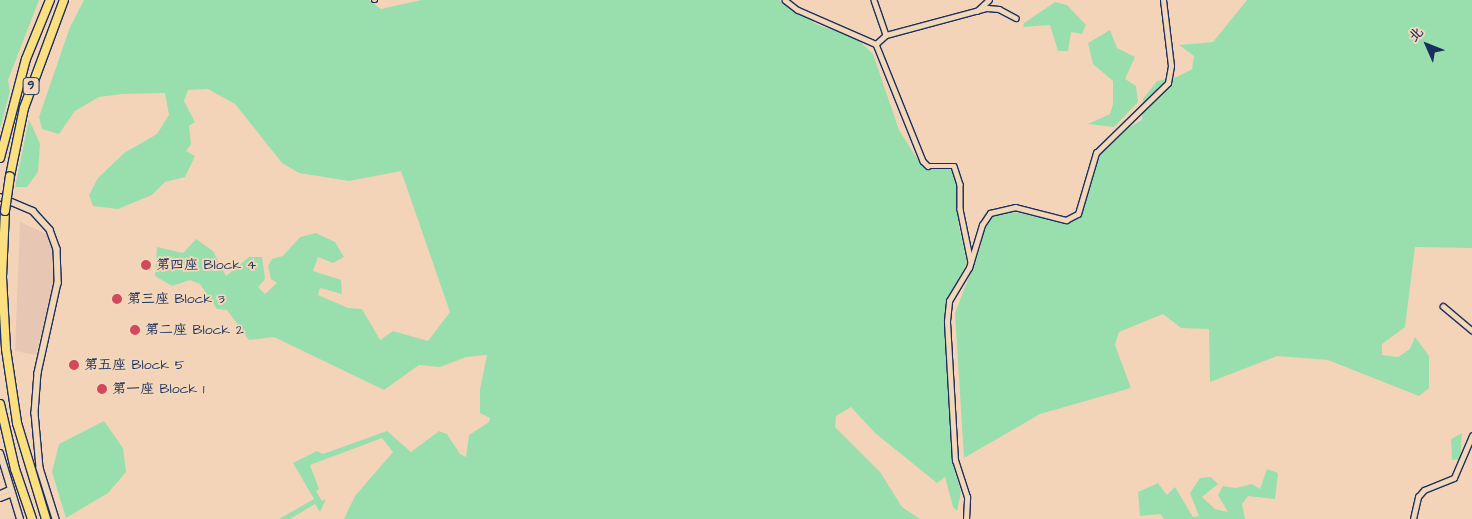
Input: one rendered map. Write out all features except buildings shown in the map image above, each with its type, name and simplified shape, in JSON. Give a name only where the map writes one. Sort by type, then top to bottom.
[{"type":"highway","name":"9","points":[[0,158],[23,67],[50,0]]},
{"type":"highway","name":"9","points":[[46,519],[17,423],[6,349],[2,277],[5,211],[24,108],[64,0]]},
{"type":"highway","points":[[0,404],[15,469],[32,519]]},
{"type":"main road","points":[[0,453],[10,492],[20,519]]},
{"type":"street","points":[[785,0],[798,10],[876,44],[923,161],[928,166],[954,166],[960,184],[960,209],[971,263]]},
{"type":"street","points":[[874,0],[886,35]]},
{"type":"street","points":[[977,12],[988,0]]},
{"type":"street","points":[[966,519],[967,497],[955,461],[947,317],[951,297],[971,263],[983,222],[995,210],[1021,208],[1066,220],[1078,214],[1096,153],[1168,83],[1171,66],[1163,0]]},
{"type":"street","points":[[876,44],[886,35],[977,12],[999,9],[1016,18]]},
{"type":"street","points":[[0,198],[18,202],[38,215],[52,234],[58,255],[58,283],[39,368],[35,413],[40,468],[56,519]]},
{"type":"street","points":[[1444,306],[1472,330]]},
{"type":"street","points":[[1413,519],[1418,497],[1424,490],[1454,478],[1472,436]]},
{"type":"street","points":[[0,493],[10,492]]},
{"type":"street","points":[[0,498],[10,492]]},
{"type":"shaded area","points":[[20,222],[49,235],[54,254],[53,285],[36,355],[15,351]]},
{"type":"green space","points":[[0,0],[39,0],[8,80],[10,91],[0,129]]},
{"type":"green space","points":[[84,0],[369,0],[381,9],[421,0],[779,0],[818,25],[855,37],[873,54],[899,130],[920,163],[928,169],[947,166],[954,173],[965,218],[958,222],[967,263],[947,300],[945,321],[952,461],[961,492],[957,511],[953,507],[945,477],[937,483],[875,433],[851,407],[836,416],[835,427],[880,472],[902,507],[920,519],[344,519],[355,496],[393,452],[382,438],[310,465],[319,489],[316,491],[322,501],[326,499],[320,512],[315,504],[290,519],[279,519],[314,499],[293,463],[317,451],[323,454],[387,431],[411,452],[439,431],[447,434],[460,454],[466,457],[469,435],[489,422],[490,418],[480,413],[480,389],[487,355],[466,357],[440,367],[419,365],[384,390],[274,337],[249,340],[227,310],[217,309],[200,284],[190,280],[172,286],[155,276],[157,247],[183,253],[196,239],[213,251],[226,276],[249,257],[262,257],[265,279],[258,287],[265,294],[277,283],[271,279],[268,266],[272,259],[283,256],[300,237],[316,233],[335,242],[344,257],[333,263],[318,257],[313,271],[341,280],[342,294],[320,288],[318,295],[348,308],[362,309],[380,340],[393,331],[428,341],[450,312],[401,171],[349,181],[299,173],[282,163],[235,104],[208,89],[188,90],[184,101],[195,122],[189,126],[191,144],[186,151],[195,156],[185,177],[165,182],[152,195],[118,209],[93,206],[89,195],[98,178],[124,153],[157,134],[169,115],[165,93],[122,94],[99,97],[75,111],[59,134],[42,129],[39,117],[70,27]]},
{"type":"green space","points":[[1247,0],[1472,0],[1472,248],[1415,247],[1405,327],[1382,344],[1382,355],[1398,357],[1410,349],[1415,337],[1429,356],[1429,388],[1419,396],[1328,360],[1277,356],[1210,382],[1209,329],[1181,328],[1163,314],[1119,332],[1115,345],[1131,388],[1040,414],[964,458],[955,313],[981,246],[979,230],[984,214],[992,217],[1003,210],[1065,222],[1081,212],[1101,149],[1117,134],[1142,120],[1143,99],[1157,81],[1177,77],[1192,69],[1194,56],[1179,45],[1213,42]]},
{"type":"green space","points":[[1055,2],[1067,5],[1086,25],[1082,34],[1071,32],[1068,51],[1058,51],[1050,25],[1023,27],[1024,23]]},
{"type":"green space","points":[[1110,30],[1117,48],[1135,57],[1125,79],[1136,86],[1138,102],[1114,127],[1088,124],[1110,114],[1113,104],[1113,81],[1093,64],[1088,43]]},
{"type":"green space","points":[[29,119],[40,144],[38,172],[27,187],[15,187]]},
{"type":"green space","points":[[104,421],[123,448],[126,472],[108,493],[66,518],[52,472],[59,444]]},
{"type":"green space","points":[[1462,433],[1460,459],[1452,460],[1451,439]]},
{"type":"green space","points":[[1267,469],[1278,473],[1275,499],[1248,496],[1242,504],[1245,519],[1164,519],[1160,514],[1140,516],[1138,492],[1158,483],[1167,495],[1175,487],[1193,517],[1199,516],[1190,493],[1200,478],[1211,477],[1218,484],[1202,497],[1215,509],[1228,512],[1218,495],[1223,486],[1236,488],[1252,484],[1260,489]]},
{"type":"place","name":"第四座 Block 4","points":[[146,265]]},
{"type":"place","name":"第三座 Block 3","points":[[117,299]]},
{"type":"place","name":"第二座 Block 2","points":[[135,330]]},
{"type":"place","name":"第五座 Block 5","points":[[74,365]]},
{"type":"place","name":"第一座 Block 1","points":[[102,389]]}]
